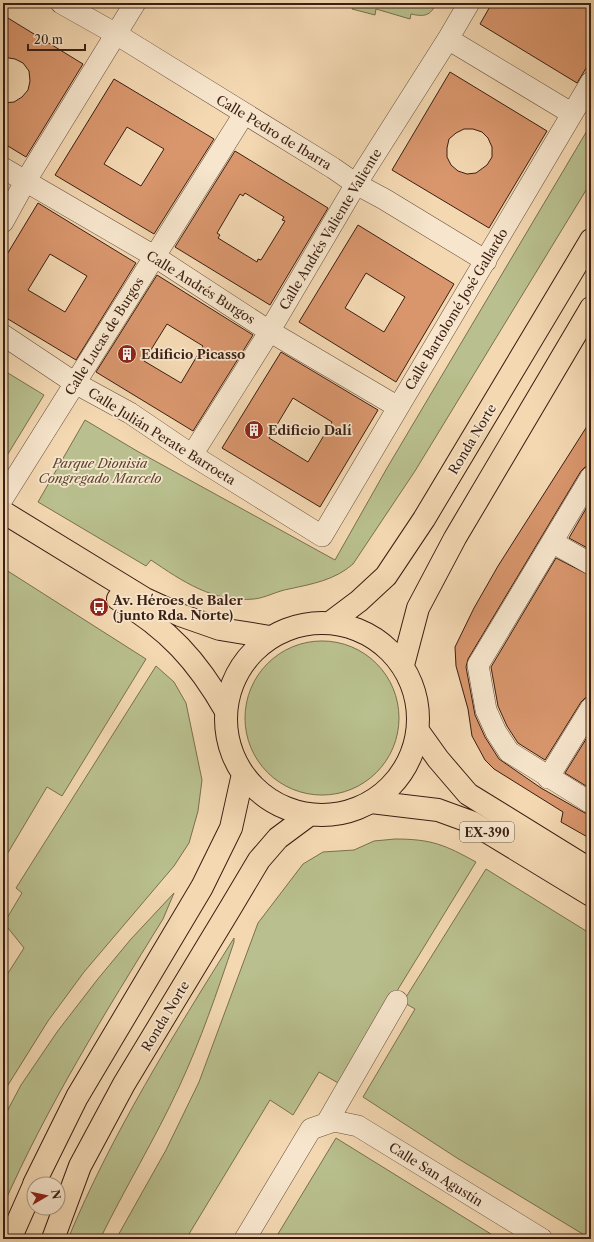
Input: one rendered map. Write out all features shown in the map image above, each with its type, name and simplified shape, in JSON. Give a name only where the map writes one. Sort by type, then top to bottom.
[{"type":"main road","name":"Ronda Norte","points":[[331,622],[359,601],[386,576],[424,519],[591,240]]},
{"type":"main road","points":[[403,665],[418,608],[455,538],[591,308]]},
{"type":"main road","points":[[3,512],[145,599],[180,615],[220,629],[270,637]]},
{"type":"main road","points":[[3,528],[152,621],[176,642],[210,682],[226,711]]},
{"type":"main road","points":[[331,622],[359,629],[384,644],[403,665],[413,686],[418,708],[418,731],[410,759],[394,784],[371,802],[341,814],[309,815],[284,808],[261,793],[243,774],[229,744],[226,711],[233,682],[248,656],[270,637],[300,624],[331,622]]},
{"type":"main road","name":"EX-390","points":[[418,731],[438,759],[468,794],[591,870]]},
{"type":"main road","points":[[38,1176],[77,1097],[202,887],[231,828],[243,774]]},
{"type":"main road","name":"EX-390","points":[[371,802],[438,810],[471,822],[591,895]]},
{"type":"main road","name":"Ronda Norte","points":[[53,1239],[80,1166],[124,1084],[231,906],[259,860],[278,838],[309,815]]},
{"type":"main road","points":[[13,1230],[26,1202]]},
{"type":"street","name":"Calle Pedro de Ibarra","points":[[61,3],[116,34],[333,168],[356,184],[384,199],[486,261]]},
{"type":"street","points":[[3,222],[25,182],[135,3]]},
{"type":"street","name":"Calle Andrés Valiente Valiente","points":[[192,455],[269,331],[356,184],[448,39],[469,3]]},
{"type":"street","points":[[448,39],[571,113]]},
{"type":"street","name":"Calle Bartolomé José Gallardo","points":[[322,536],[486,261],[571,113],[591,82]]},
{"type":"street","name":"Calle Lucas de Burgos","points":[[3,498],[244,114]]},
{"type":"street","name":"Calle Andrés Burgos","points":[[3,168],[154,256],[269,331],[398,407]]},
{"type":"street","name":"Calle Julián Perate Barroeta","points":[[3,335],[75,383],[130,413],[192,455],[322,536]]},
{"type":"street","points":[[591,477],[478,665],[486,710],[496,732],[509,752],[591,804]]},
{"type":"street","points":[[552,542],[591,564]]},
{"type":"street","points":[[548,778],[591,708]]},
{"type":"street","points":[[326,1124],[397,1001]]},
{"type":"street","name":"Calle San Agustín","points":[[245,1239],[311,1129],[334,1121],[358,1126],[542,1239]]},
{"type":"green space","points":[[354,3],[436,3],[432,11],[429,13],[423,15],[411,14],[410,19],[376,9],[375,15],[352,9]]},
{"type":"green space","name":"Parque Dionisia Congregado Marcelo","points":[[591,124],[591,182],[415,471],[353,564],[339,574],[323,581],[254,599],[225,598],[187,583],[151,560],[146,566],[38,502],[85,420],[137,451],[335,560],[387,468]]},
{"type":"green space","points":[[3,370],[44,395],[3,462]]},
{"type":"green space","points":[[3,568],[146,659],[62,796],[47,787],[3,861]]},
{"type":"green space","points":[[314,641],[330,641],[352,647],[377,663],[393,688],[398,703],[398,733],[393,748],[377,773],[365,782],[344,792],[330,795],[314,795],[300,792],[286,786],[273,778],[262,767],[248,740],[245,726],[245,710],[248,696],[254,682],[262,669],[273,658],[300,644]]},
{"type":"green space","points":[[156,666],[174,682],[186,703],[202,780],[198,811],[189,843],[174,866],[84,972],[48,1021],[3,1093],[3,981],[24,948],[4,923],[22,893],[16,888]]},
{"type":"green space","points":[[395,839],[419,840],[438,844],[476,862],[340,1084],[319,1072],[293,1115],[270,1100],[186,1239],[116,1239],[166,1150],[199,1082],[258,923],[303,864],[323,852],[354,850],[374,841]]},
{"type":"green space","points":[[486,869],[591,934],[591,1239],[457,1158],[363,1097],[415,1009],[403,1002]]},
{"type":"green space","points":[[174,893],[163,919],[98,1025],[38,1132],[3,1206],[3,1119],[21,1085],[57,1032],[97,980],[131,939]]},
{"type":"green space","points":[[234,938],[234,942],[202,1034],[187,1069],[160,1126],[100,1239],[68,1239],[85,1200],[124,1123],[166,1048]]},
{"type":"green space","points":[[336,1138],[499,1239],[275,1239]]},
{"type":"building","points":[[492,3],[591,3],[591,60],[577,83],[480,24]]},
{"type":"building","points":[[3,15],[83,64],[26,157],[3,143],[3,103],[14,102],[22,97],[28,90],[30,81],[29,71],[23,63],[15,59],[3,57]]},
{"type":"building","points":[[450,72],[547,131],[489,228],[392,170]],"holes":[[[464,129],[473,129],[482,132],[488,138],[492,147],[492,157],[487,165],[476,173],[467,174],[458,171],[451,165],[447,157],[447,148],[449,139],[456,133]]]},
{"type":"building","points":[[114,79],[214,139],[154,234],[55,175]],"holes":[[[127,127],[164,149],[141,186],[104,164]]]},
{"type":"building","points":[[235,151],[328,208],[270,305],[175,247]],"holes":[[[245,193],[284,217],[282,220],[285,221],[261,260],[258,259],[257,262],[218,238],[220,235],[217,233],[240,194],[243,196]]]},
{"type":"building","points":[[38,203],[136,263],[76,360],[3,316],[3,261]],"holes":[[[50,254],[87,276],[65,312],[28,290]]]},
{"type":"building","points":[[358,225],[454,284],[396,382],[299,322]],"holes":[[[366,273],[405,297],[384,332],[345,308]]]},
{"type":"building","name":"Edificio Picasso","points":[[157,275],[253,335],[193,431],[96,372]],"holes":[[[167,324],[203,346],[181,383],[144,361]]]},
{"type":"building","name":"Edificio Dalí","points":[[281,352],[378,410],[320,507],[222,448]],"holes":[[[293,398],[332,422],[308,462],[269,438]]]},
{"type":"building","points":[[591,420],[591,465],[585,467],[581,471],[468,659],[466,667],[475,715],[485,737],[499,759],[541,788],[591,815],[591,839],[561,822],[563,812],[494,769],[485,760],[472,736],[468,709],[456,666],[455,647],[474,608],[498,566]]},
{"type":"building","points":[[591,500],[591,550],[569,538]]},
{"type":"building","points":[[556,558],[591,576],[591,696],[585,698],[581,702],[545,760],[518,743],[507,726],[498,706],[491,667]]},
{"type":"building","points":[[591,731],[591,789],[565,773]]},
{"type":"place","name":"Edificio Picasso","points":[[127,354]]},
{"type":"place","name":"Edificio Dalí","points":[[254,430]]},
{"type":"place","name":"Av. Héroes de Baler (junto Rda. Norte)","points":[[99,607]]}]
